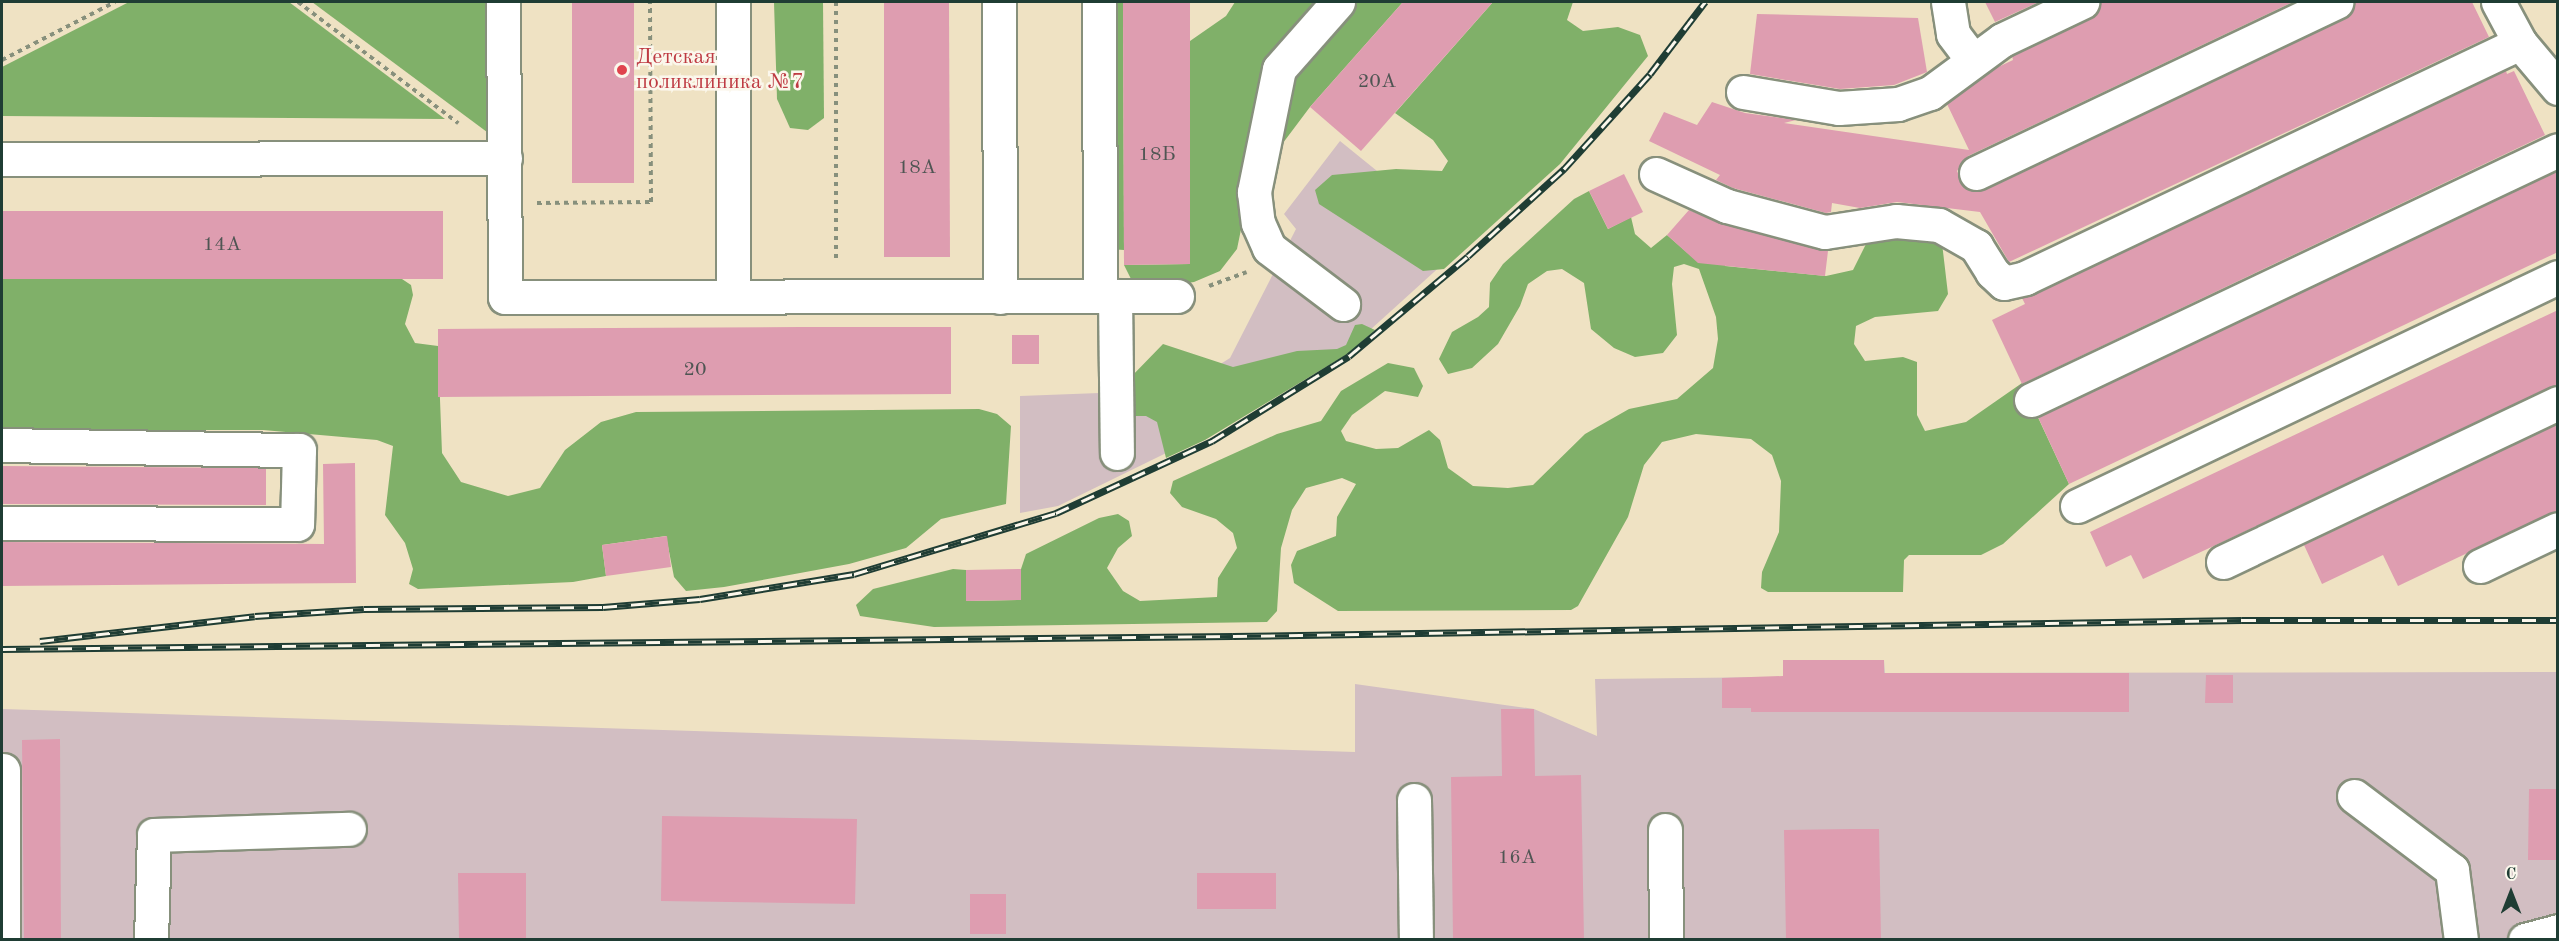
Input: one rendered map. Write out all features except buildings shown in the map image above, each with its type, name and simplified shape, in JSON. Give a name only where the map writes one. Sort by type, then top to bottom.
[{"type":"street","points":[[504,2],[505,297],[1177,296]]},
{"type":"street","points":[[733,2],[733,297]]},
{"type":"street","points":[[999,2],[1000,297]]},
{"type":"street","points":[[1099,2],[1107,296],[1117,453]]},
{"type":"street","points":[[1338,2],[1279,69],[1254,192],[1258,222],[1269,248],[1343,304]]},
{"type":"street","points":[[1948,2],[1953,34],[1972,59]]},
{"type":"street","points":[[1743,92],[1839,108],[1898,104],[1930,93],[1972,59],[2002,40],[2082,2]]},
{"type":"street","points":[[1976,173],[2336,2]]},
{"type":"street","points":[[2498,2],[2520,42],[2558,88]]},
{"type":"street","points":[[1656,174],[1727,206],[1825,232],[1896,221],[1939,225],[1976,246],[1992,272],[2004,283],[2025,278],[2520,42]]},
{"type":"street","points":[[2031,400],[2558,150]]},
{"type":"street","points":[[2,159],[505,158]]},
{"type":"street","points":[[2077,506],[2558,277]]},
{"type":"street","points":[[2223,562],[2558,403]]},
{"type":"street","points":[[2,445],[299,450],[297,524],[2,523]]},
{"type":"street","points":[[2480,566],[2558,529]]},
{"type":"street","points":[[3,770],[3,939]]},
{"type":"street","points":[[2354,796],[2452,870],[2461,939]]},
{"type":"street","points":[[1414,800],[1416,939]]},
{"type":"street","points":[[151,939],[154,835],[349,829]]},
{"type":"street","points":[[1665,830],[1666,939]]},
{"type":"street","points":[[2524,939],[2558,931]]},
{"type":"path","points":[[2,60],[115,2]]},
{"type":"path","points":[[298,2],[505,158]]},
{"type":"path","points":[[505,203],[651,202],[650,2]]},
{"type":"path","points":[[836,2],[837,297]]},
{"type":"path","points":[[1177,296],[1244,274],[1269,248]]},
{"type":"shaded area","points":[[1340,141],[1466,243],[1348,350],[1205,434],[1058,506],[1020,513],[1020,396],[1179,390],[1230,358],[1296,229],[1284,214]]},
{"type":"shaded area","points":[[1783,660],[1884,660],[1885,673],[2557,672],[2557,939],[2,940],[2,709],[1355,752],[1355,684],[1534,709],[1597,736],[1595,679],[1783,677]]},
{"type":"green space","points":[[129,2],[289,2],[445,119],[2,116],[2,67]]},
{"type":"green space","points":[[312,2],[493,2],[491,135]]},
{"type":"green space","points":[[774,2],[823,2],[824,118],[808,130],[790,128],[777,99]]},
{"type":"green space","points":[[1103,2],[1123,2],[1124,250],[1108,249]]},
{"type":"green space","points":[[1235,2],[1403,2],[1310,107],[1268,163],[1245,210],[1237,249],[1220,271],[1194,282],[1147,289],[1133,283],[1124,265],[1190,264],[1190,41],[1226,16]]},
{"type":"green space","points":[[1493,2],[1573,2],[1567,20],[1583,31],[1618,27],[1640,35],[1648,56],[1560,164],[1444,269],[1423,271],[1319,204],[1315,190],[1332,175],[1396,169],[1442,171],[1448,161],[1433,140],[1395,113]]},
{"type":"green space","points":[[1589,191],[1608,229],[1631,217],[1635,234],[1651,248],[1667,235],[1691,256],[1721,223],[1728,233],[1725,266],[1826,276],[1853,270],[1872,232],[1897,226],[1942,243],[1948,294],[1938,311],[1875,317],[1856,326],[1854,344],[1865,361],[1903,357],[1917,362],[1917,415],[1925,431],[1966,422],[2022,383],[2069,484],[2003,544],[1981,555],[1909,555],[1904,560],[1903,592],[1768,592],[1761,588],[1762,572],[1779,532],[1781,481],[1772,455],[1751,439],[1696,434],[1662,442],[1644,465],[1628,517],[1578,606],[1571,610],[1338,611],[1294,583],[1291,565],[1297,551],[1336,536],[1337,517],[1356,484],[1342,478],[1306,488],[1292,510],[1281,548],[1277,611],[1267,622],[934,627],[860,616],[856,605],[873,589],[953,569],[966,570],[967,601],[1021,600],[1021,569],[1026,554],[1099,518],[1118,514],[1129,521],[1132,536],[1118,548],[1107,568],[1123,591],[1140,601],[1217,597],[1218,578],[1237,548],[1233,533],[1216,519],[1182,507],[1170,493],[1173,481],[1277,434],[1321,421],[1341,391],[1388,363],[1414,368],[1423,386],[1418,397],[1385,391],[1352,415],[1341,431],[1346,441],[1376,449],[1398,448],[1429,430],[1440,440],[1448,468],[1473,486],[1508,488],[1533,485],[1585,434],[1629,409],[1677,399],[1713,368],[1718,339],[1716,317],[1699,269],[1684,264],[1674,267],[1672,284],[1677,335],[1663,353],[1635,357],[1614,348],[1591,329],[1584,283],[1562,269],[1547,271],[1528,284],[1520,306],[1498,344],[1472,368],[1448,374],[1439,359],[1452,332],[1478,317],[1489,307],[1490,283],[1503,264],[1574,199]]},
{"type":"green space","points":[[2,279],[402,279],[411,285],[413,295],[405,324],[415,343],[438,346],[442,453],[461,482],[508,496],[540,488],[565,450],[601,422],[636,412],[979,409],[997,414],[1011,426],[1006,504],[941,519],[906,548],[849,564],[724,587],[686,591],[674,577],[666,536],[602,545],[606,576],[573,582],[418,589],[409,584],[413,569],[405,543],[385,515],[393,446],[377,440],[263,430],[2,430]]},
{"type":"green space","points":[[1362,324],[1375,330],[1349,353],[1205,440],[1166,458],[1157,422],[1146,416],[1131,416],[1129,379],[1163,344],[1233,367],[1297,351],[1337,349],[1346,345],[1355,325]]},
{"type":"railway","points":[[40,641],[255,616],[364,609],[603,607],[700,599],[854,574],[1056,513],[1212,441],[1349,356],[1468,256],[1564,169],[1650,74],[1705,2]]},
{"type":"railway","points":[[2,649],[1233,636],[2242,620],[2558,620]]},
{"type":"place","name":"Детская поликлиника №7","points":[[622,70]]}]
